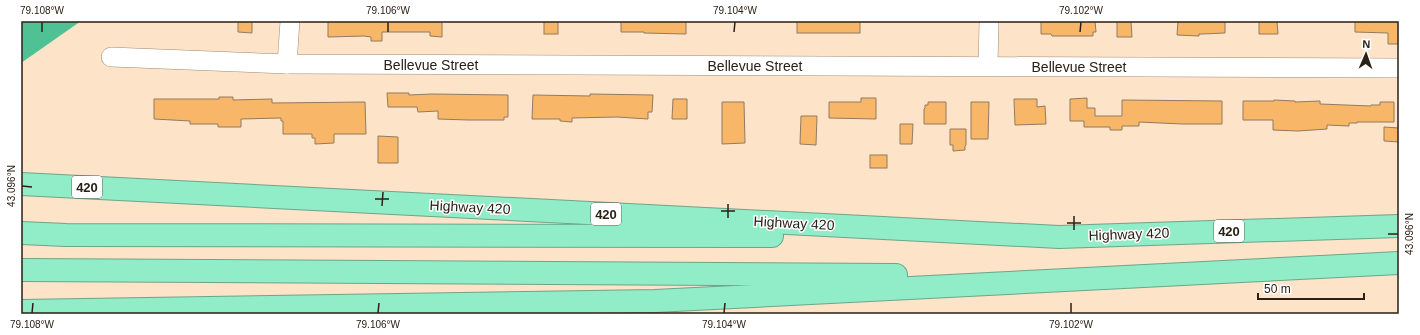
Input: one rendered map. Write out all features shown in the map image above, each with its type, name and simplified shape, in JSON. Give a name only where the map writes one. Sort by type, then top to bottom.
[{"type":"highway","name":"Highway 420","points":[[21,184],[1059,237],[1399,226]]},
{"type":"highway","points":[[21,233],[66,235],[1059,237]]},
{"type":"highway","points":[[499,314],[655,301],[1399,263]]},
{"type":"highway","points":[[21,270],[1148,276]]},
{"type":"highway","points":[[21,311],[655,301]]},
{"type":"street","points":[[288,64],[290,21]]},
{"type":"street","points":[[988,66],[989,21]]},
{"type":"street","name":"Bellevue Street","points":[[111,57],[288,64],[1399,68]]},
{"type":"green space","points":[[21,21],[81,21],[21,63]]},
{"type":"building","points":[[238,21],[252,21],[252,33],[238,32]]},
{"type":"building","points":[[328,21],[442,21],[442,37],[430,36],[430,32],[382,32],[382,41],[371,41],[371,37],[364,36],[328,37]]},
{"type":"building","points":[[544,21],[558,21],[558,34],[544,34]]},
{"type":"building","points":[[621,21],[686,21],[686,34],[621,32]]},
{"type":"building","points":[[797,21],[860,21],[860,33],[797,33]]},
{"type":"building","points":[[1041,21],[1095,21],[1096,32],[1093,32],[1093,36],[1052,36],[1051,34],[1041,34]]},
{"type":"building","points":[[1117,21],[1131,21],[1132,37],[1117,37]]},
{"type":"building","points":[[1178,21],[1225,21],[1225,33],[1199,34],[1199,36],[1177,35]]},
{"type":"building","points":[[1259,21],[1277,21],[1278,34],[1259,34]]},
{"type":"building","points":[[1355,21],[1399,21],[1399,44],[1388,44],[1388,33],[1355,32]]},
{"type":"building","points":[[387,93],[409,93],[409,95],[508,95],[508,117],[504,117],[504,120],[438,119],[438,111],[418,112],[417,107],[388,107]]},
{"type":"building","points":[[590,94],[653,95],[652,112],[648,112],[648,119],[617,117],[572,118],[572,122],[560,121],[560,119],[532,119],[533,95],[590,96]]},
{"type":"building","points":[[219,97],[233,97],[233,100],[272,99],[272,103],[365,102],[366,134],[334,134],[334,143],[315,144],[315,138],[312,138],[312,134],[283,134],[283,121],[281,121],[281,118],[241,119],[241,127],[218,127],[218,124],[190,124],[190,121],[154,119],[154,99],[219,99]]},
{"type":"building","points":[[861,98],[876,98],[876,119],[829,118],[829,102],[861,102]]},
{"type":"building","points":[[1087,98],[1087,108],[1095,108],[1095,116],[1122,116],[1122,100],[1222,101],[1222,124],[1139,122],[1139,126],[1122,126],[1122,130],[1110,130],[1110,127],[1084,127],[1084,121],[1070,121],[1070,99]]},
{"type":"building","points":[[673,99],[687,99],[687,119],[672,119]]},
{"type":"building","points":[[1014,99],[1037,99],[1037,107],[1045,106],[1046,124],[1015,125]]},
{"type":"building","points":[[1274,100],[1295,102],[1320,101],[1320,104],[1371,106],[1380,105],[1380,102],[1394,102],[1394,122],[1357,122],[1349,123],[1349,126],[1327,125],[1327,129],[1298,131],[1273,130],[1273,120],[1243,120],[1243,101]]},
{"type":"building","points":[[722,102],[744,102],[745,143],[722,144]]},
{"type":"building","points":[[928,102],[946,102],[946,124],[924,124],[924,109],[925,105],[928,105]]},
{"type":"building","points":[[971,102],[989,102],[988,139],[971,139]]},
{"type":"building","points":[[801,116],[817,116],[816,145],[800,144]]},
{"type":"building","points":[[900,124],[913,124],[912,144],[900,144]]},
{"type":"building","points":[[1384,127],[1399,128],[1399,142],[1384,141]]},
{"type":"building","points":[[950,129],[966,129],[965,150],[953,151],[953,145],[950,145]]},
{"type":"building","points":[[378,136],[398,137],[398,163],[378,163]]},
{"type":"building","points":[[870,155],[887,155],[887,168],[870,168]]}]
